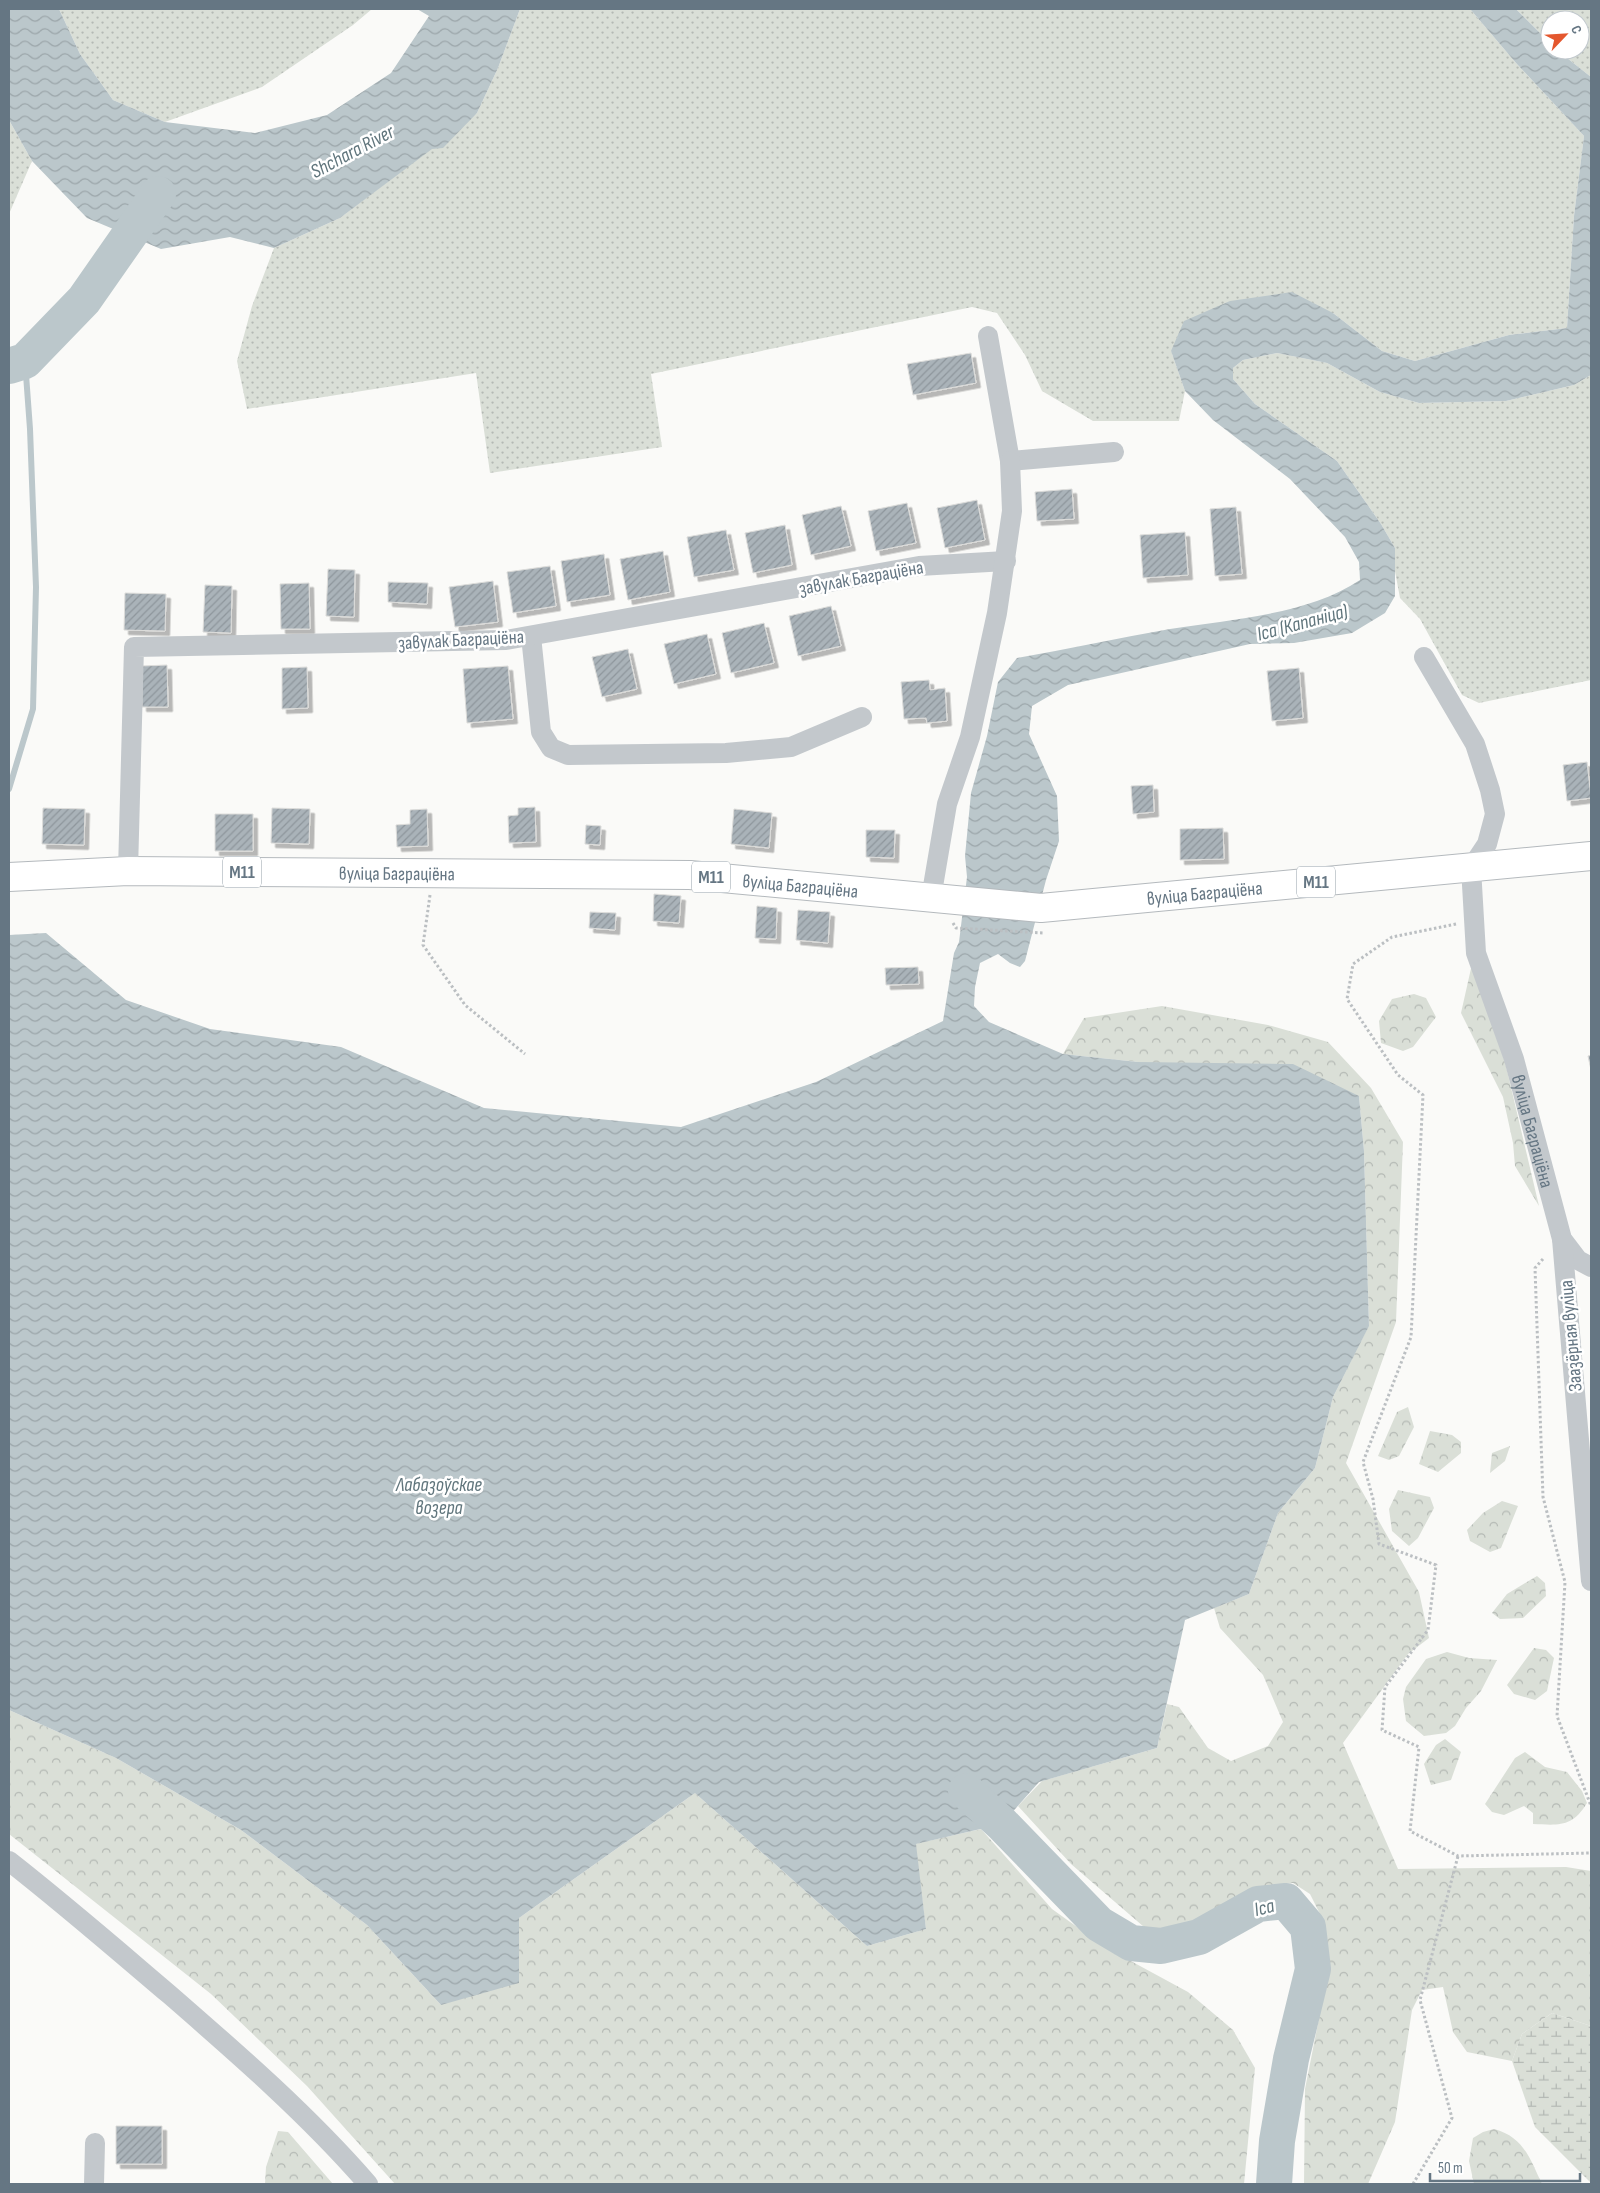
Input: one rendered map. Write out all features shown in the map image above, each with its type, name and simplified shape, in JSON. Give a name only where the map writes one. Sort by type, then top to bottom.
[{"type":"highway","name":"вуліца Баграціёна","points":[[16,877],[128,871],[690,875],[930,898],[958,914],[1042,908],[1591,856]]},
{"type":"street","points":[[930,898],[947,804],[970,737],[1006,560],[1012,512],[1010,461],[988,336]]},
{"type":"street","points":[[1010,461],[1114,452]]},
{"type":"street","name":"завулак Баграціёна","points":[[128,871],[134,647],[506,640],[920,566],[1006,560]]},
{"type":"street","points":[[531,636],[541,732],[551,748],[568,755],[726,752],[791,746],[862,717]]},
{"type":"street","points":[[1424,657],[1475,744],[1490,790],[1494,814],[1487,844],[1471,868]]},
{"type":"street","name":"вуліца Баграціёна","points":[[1471,868],[1476,953],[1514,1059],[1562,1239],[1578,1260],[1591,1267]]},
{"type":"street","name":"Заазёрная вуліца","points":[[1562,1239],[1591,1581]]},
{"type":"street","points":[[9,1861],[46,1890],[238,2054],[333,2143],[368,2184]]},
{"type":"street","points":[[94,2184],[95,2143]]},
{"type":"path","points":[[430,890],[423,945],[465,1006],[525,1054]]},
{"type":"path","points":[[958,914],[1038,934]]},
{"type":"path","points":[[1474,921],[1392,937],[1353,964],[1347,1000],[1398,1076],[1423,1095],[1410,1337],[1363,1462],[1373,1498],[1379,1544],[1436,1566],[1428,1630],[1385,1687],[1382,1730],[1419,1747],[1410,1831],[1458,1856],[1591,1853]]},
{"type":"path","points":[[1562,1239],[1535,1268],[1543,1497],[1565,1582],[1557,1716],[1591,1806]]},
{"type":"path","points":[[1413,2184],[1452,2118],[1420,2000],[1458,1856]]},
{"type":"green space","points":[[59,9],[372,9],[353,25],[262,87],[165,122],[113,100],[80,54]]},
{"type":"green space","points":[[520,9],[1470,9],[1516,63],[1584,136],[1574,216],[1567,328],[1509,335],[1415,361],[1382,351],[1333,313],[1171,351],[1185,391],[1179,421],[1093,421],[1042,391],[1025,355],[997,313],[972,307],[651,374],[662,447],[490,473],[476,373],[247,409],[237,361],[252,306],[274,248],[340,218],[477,113],[498,68]]},
{"type":"green space","points":[[1516,9],[1591,9],[1591,77],[1570,60],[1590,60],[1590,10],[1540,10],[1540,33]]},
{"type":"green space","points":[[9,120],[32,161],[9,214]]},
{"type":"green space","points":[[1277,353],[1327,363],[1380,392],[1419,403],[1506,401],[1574,385],[1591,375],[1591,680],[1479,703],[1462,695],[1420,619],[1400,598],[1394,566],[1395,548],[1381,524],[1337,461],[1255,404],[1233,379],[1233,368],[1243,360]]},
{"type":"green space","points":[[1472,964],[1505,1062],[1539,1206],[1515,1166],[1513,1143],[1503,1097],[1461,1013]]},
{"type":"green space","points":[[1414,994],[1426,998],[1436,1017],[1413,1047],[1403,1051],[1381,1043],[1379,1021],[1392,999]]},
{"type":"green space","points":[[1162,1006],[1268,1025],[1328,1042],[1371,1088],[1403,1142],[1396,1322],[1346,1463],[1419,1592],[1429,1638],[1408,1654],[1343,1743],[1398,1869],[1566,1867],[1591,1871],[1591,2026],[1552,2013],[1522,2034],[1512,2061],[1467,2052],[1453,2032],[1443,1987],[1422,1990],[1412,2010],[1395,2122],[1368,2184],[1304,2184],[1305,2089],[1329,1968],[1324,1922],[1310,1894],[1293,1883],[1276,1886],[1253,1893],[1199,1922],[1174,1929],[1144,1927],[1071,1864],[1018,1806],[1042,1781],[1157,1748],[1167,1704],[1179,1707],[1208,1748],[1231,1761],[1268,1746],[1283,1722],[1263,1675],[1220,1628],[1214,1608],[1249,1594],[1278,1513],[1315,1468],[1333,1397],[1369,1325],[1364,1151],[1359,1096],[1138,1062],[1063,1054],[1084,1018]]},
{"type":"green space","points":[[1408,1407],[1414,1427],[1399,1456],[1389,1460],[1378,1456],[1397,1412]]},
{"type":"green space","points":[[1430,1431],[1452,1435],[1461,1442],[1461,1453],[1438,1472],[1419,1464]]},
{"type":"green space","points":[[1510,1446],[1505,1461],[1490,1473],[1492,1453]]},
{"type":"green space","points":[[1398,1490],[1430,1497],[1434,1508],[1418,1538],[1409,1546],[1392,1531],[1389,1509]]},
{"type":"green space","points":[[1502,1501],[1518,1506],[1501,1548],[1490,1552],[1470,1541],[1467,1530],[1483,1513]]},
{"type":"green space","points":[[1537,1576],[1545,1583],[1546,1596],[1523,1618],[1500,1619],[1492,1613],[1507,1594]]},
{"type":"green space","points":[[1534,1648],[1546,1650],[1554,1658],[1547,1691],[1535,1700],[1514,1694],[1507,1685]]},
{"type":"green space","points":[[1447,1652],[1469,1658],[1497,1660],[1481,1691],[1466,1708],[1455,1726],[1446,1733],[1424,1736],[1406,1721],[1403,1699],[1406,1687],[1426,1659]]},
{"type":"green space","points":[[9,1710],[116,1758],[241,1830],[367,1925],[441,2005],[519,1918],[695,1793],[867,1946],[926,1929],[915,1844],[981,1829],[1052,1909],[1105,1947],[1188,1992],[1233,2030],[1255,2068],[1244,2184],[395,2184],[307,2086],[211,1994],[9,1834]]},
{"type":"green space","points":[[1445,1739],[1461,1752],[1451,1780],[1431,1785],[1424,1764],[1436,1745]]},
{"type":"green space","points":[[1525,1752],[1545,1767],[1567,1772],[1582,1791],[1587,1803],[1576,1817],[1564,1823],[1550,1825],[1533,1824],[1533,1813],[1524,1806],[1504,1815],[1492,1812],[1485,1804],[1515,1758]]},
{"type":"green space","points":[[1552,2013],[1591,2026],[1591,2183],[1535,2127],[1512,2061],[1522,2034]]},
{"type":"green space","points":[[1494,2129],[1512,2137],[1519,2143],[1525,2150],[1542,2184],[1474,2184],[1469,2161],[1473,2138],[1483,2132]]},
{"type":"green space","points":[[278,2131],[288,2132],[333,2184],[265,2184],[266,2167]]},
{"type":"water","name":"Shchara River","points":[[9,9],[59,9],[80,54],[113,100],[165,122],[255,133],[327,115],[391,73],[429,16],[417,9],[520,9],[498,68],[477,113],[443,148],[432,149],[340,218],[274,248],[230,237],[161,249],[87,218],[32,161],[9,120]]},
{"type":"water","name":"Лабазоўскае возера","points":[[1470,9],[1516,9],[1540,33],[1540,60],[1570,60],[1591,77],[1591,375],[1574,385],[1506,401],[1419,403],[1380,392],[1327,363],[1277,353],[1243,360],[1233,368],[1233,379],[1255,404],[1337,461],[1381,524],[1395,548],[1395,596],[1385,613],[1352,633],[1294,643],[1250,644],[1068,685],[1032,706],[1029,734],[1057,796],[1059,841],[1046,880],[1025,961],[1020,967],[1010,963],[998,954],[980,963],[975,987],[974,1006],[989,1022],[1063,1054],[1138,1062],[1293,1064],[1359,1096],[1364,1151],[1369,1326],[1333,1397],[1315,1468],[1278,1513],[1249,1594],[1185,1620],[1157,1748],[1039,1782],[1002,1824],[916,1844],[926,1929],[867,1946],[695,1793],[519,1918],[519,1983],[441,2005],[367,1925],[241,1830],[116,1758],[9,1710],[9,935],[46,933],[126,1000],[210,1029],[341,1047],[484,1108],[681,1127],[816,1082],[943,1021],[954,953],[959,942],[967,877],[965,856],[971,793],[987,736],[998,682],[1017,658],[1170,629],[1268,614],[1317,601],[1339,592],[1360,580],[1359,562],[1345,537],[1290,479],[1213,420],[1185,391],[1171,351],[1184,321],[1230,301],[1292,292],[1333,313],[1382,351],[1415,361],[1509,335],[1567,328],[1574,216],[1584,136],[1516,63]]},
{"type":"building","points":[[971,353],[976,383],[913,395],[907,364]]},
{"type":"building","points":[[1072,489],[1074,519],[1037,521],[1035,492]]},
{"type":"building","points":[[977,500],[985,540],[945,548],[937,508]]},
{"type":"building","points":[[907,503],[916,543],[876,551],[868,511]]},
{"type":"building","points":[[841,506],[851,546],[811,555],[802,515]]},
{"type":"building","points":[[1236,507],[1242,574],[1215,576],[1210,509]]},
{"type":"building","points":[[785,525],[792,565],[753,573],[745,533]]},
{"type":"building","points":[[726,530],[734,570],[694,577],[687,537]]},
{"type":"building","points":[[1185,532],[1188,575],[1143,578],[1140,535]]},
{"type":"building","points":[[663,551],[670,592],[628,600],[620,559]]},
{"type":"building","points":[[604,554],[610,595],[567,602],[561,561]]},
{"type":"building","points":[[550,566],[556,606],[513,613],[507,572]]},
{"type":"building","points":[[328,569],[355,570],[354,617],[326,616]]},
{"type":"building","points":[[493,581],[498,622],[455,627],[449,587]]},
{"type":"building","points":[[388,582],[428,583],[427,604],[388,602]]},
{"type":"building","points":[[309,583],[310,629],[281,629],[280,584]]},
{"type":"building","points":[[205,585],[232,586],[231,633],[203,632]]},
{"type":"building","points":[[125,593],[166,594],[165,631],[124,630]]},
{"type":"building","points":[[831,606],[841,646],[798,656],[789,616]]},
{"type":"building","points":[[764,623],[774,663],[731,673],[722,633]]},
{"type":"building","points":[[707,634],[716,674],[674,684],[664,644]]},
{"type":"building","points":[[628,649],[637,689],[602,697],[592,657]]},
{"type":"building","points":[[167,665],[168,707],[142,707],[142,666]]},
{"type":"building","points":[[508,666],[513,719],[467,723],[463,669]]},
{"type":"building","points":[[307,667],[308,708],[282,709],[282,668]]},
{"type":"building","points":[[1299,668],[1303,718],[1272,721],[1267,671]]},
{"type":"building","points":[[929,680],[930,690],[945,688],[947,721],[927,723],[926,718],[904,719],[901,682]]},
{"type":"building","points":[[1587,762],[1591,798],[1567,801],[1563,765]]},
{"type":"building","points":[[1153,785],[1154,812],[1133,814],[1131,786]]},
{"type":"building","points":[[535,807],[536,842],[509,843],[508,816],[518,815],[518,808]]},
{"type":"building","points":[[43,808],[85,809],[84,845],[42,844]]},
{"type":"building","points":[[272,808],[310,809],[309,844],[271,843]]},
{"type":"building","points":[[427,809],[428,846],[397,847],[396,825],[410,824],[410,810]]},
{"type":"building","points":[[734,809],[772,813],[769,848],[731,844]]},
{"type":"building","points":[[215,814],[253,814],[253,851],[215,851]]},
{"type":"building","points":[[586,825],[601,826],[600,845],[585,844]]},
{"type":"building","points":[[1223,828],[1224,859],[1180,860],[1180,829]]},
{"type":"building","points":[[866,830],[895,830],[894,858],[866,857]]},
{"type":"building","points":[[654,894],[681,896],[679,923],[653,921]]},
{"type":"building","points":[[757,906],[777,908],[776,939],[755,938]]},
{"type":"building","points":[[798,910],[830,912],[828,943],[796,940]]},
{"type":"building","points":[[590,912],[616,913],[615,930],[589,928]]},
{"type":"building","points":[[918,967],[919,984],[886,985],[885,968]]},
{"type":"building","points":[[1591,1055],[1591,1070],[1588,1056]]},
{"type":"building","points":[[116,2126],[162,2126],[162,2164],[116,2164]]},
{"type":"waterway","points":[[9,366],[25,361],[84,300],[158,194]]},
{"type":"waterway","points":[[9,789],[33,709],[36,587],[30,429],[25,361]]},
{"type":"waterway","name":"Іса","points":[[966,1791],[1002,1824],[1099,1924],[1131,1943],[1161,1946],[1199,1937],[1258,1904],[1286,1901],[1308,1927],[1313,1969],[1291,2059],[1277,2141],[1274,2184]]},
{"type":"water label","name":"Іса (Капаніца)","points":[[1302,622]]}]
